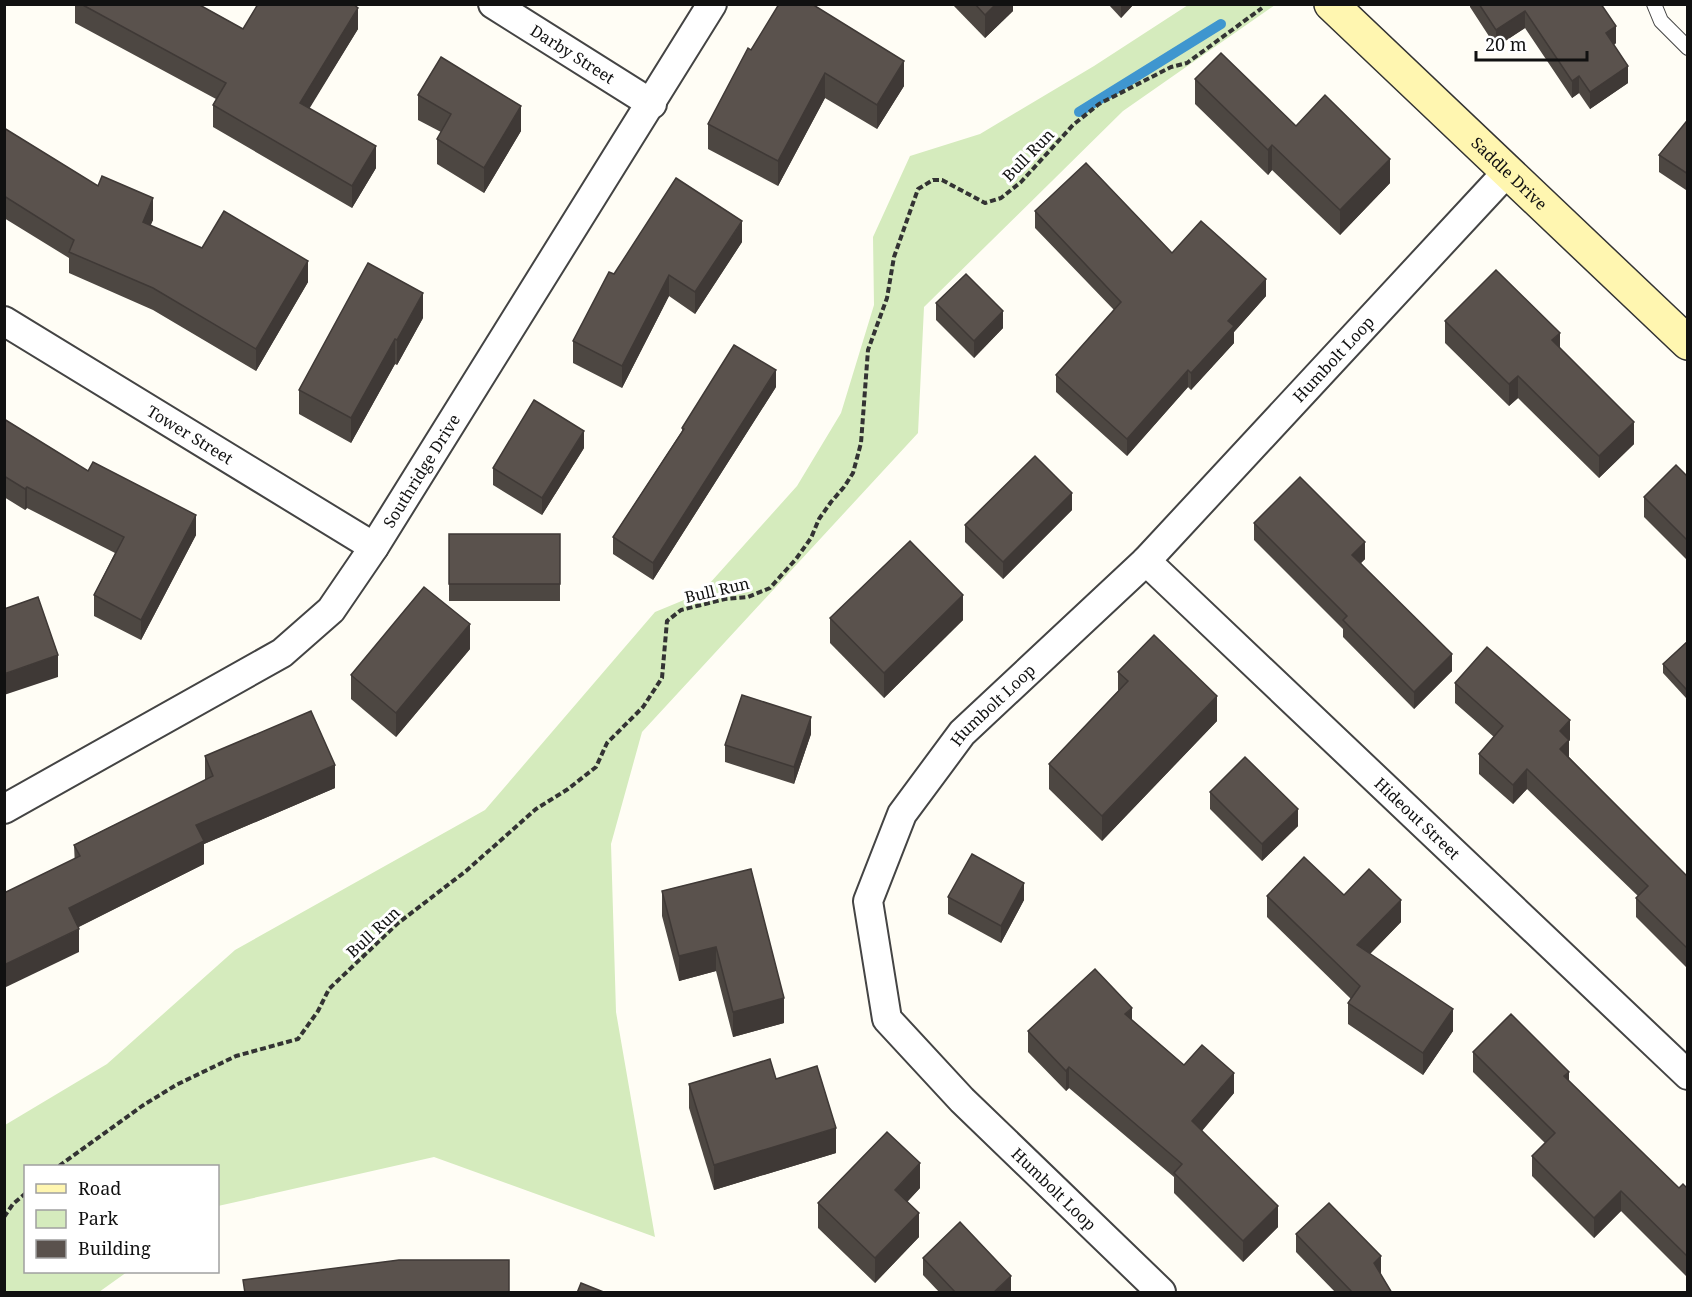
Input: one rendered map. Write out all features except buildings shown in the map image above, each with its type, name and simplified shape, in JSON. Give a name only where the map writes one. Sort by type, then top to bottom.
[{"type":"street","name":"Darby Street","points":[[493,4],[652,104]]},
{"type":"street","name":"Southridge Drive","points":[[4,809],[282,653],[331,610],[374,547],[652,104],[712,4]]},
{"type":"street","name":"Saddle Drive","points":[[1331,4],[1688,343]]},
{"type":"street","name":"Humbolt Loop","points":[[1161,1293],[962,1100],[887,1019],[868,902],[902,814],[962,733],[1146,561],[1508,171]]},
{"type":"street","name":"Tower Street","points":[[4,321],[374,547]]},
{"type":"street","name":"Hideout Street","points":[[1146,561],[1688,1075]]},
{"type":"lane","points":[[1654,4],[1661,21],[1688,48]]},
{"type":"path","name":"Bull Run","points":[[62,1165],[142,1106],[176,1085],[236,1056],[298,1039],[318,1011],[329,989],[397,924],[466,871],[536,809],[568,789],[596,767],[607,743],[643,707],[662,678],[667,621],[681,610],[725,599],[748,597],[770,588],[796,559],[811,538],[819,519],[853,473],[861,443],[868,350],[887,298],[894,257],[918,189],[933,180],[942,180],[986,202],[1001,198],[1022,182],[1073,125],[1099,104],[1171,67],[1187,63],[1262,8]]},
{"type":"path","points":[[4,1217],[24,1196]]},
{"type":"green space","points":[[1188,5],[1275,5],[1123,111],[924,307],[918,433],[642,732],[611,844],[616,1012],[655,1237],[434,1157],[219,1206],[219,1165],[24,1165],[24,1273],[126,1273],[99,1292],[5,1292],[5,1125],[107,1064],[235,950],[485,810],[655,612],[701,593],[797,486],[841,413],[874,305],[873,237],[910,156],[980,134],[1094,66]]},
{"type":"waterway","points":[[1079,112],[1221,24]]}]
